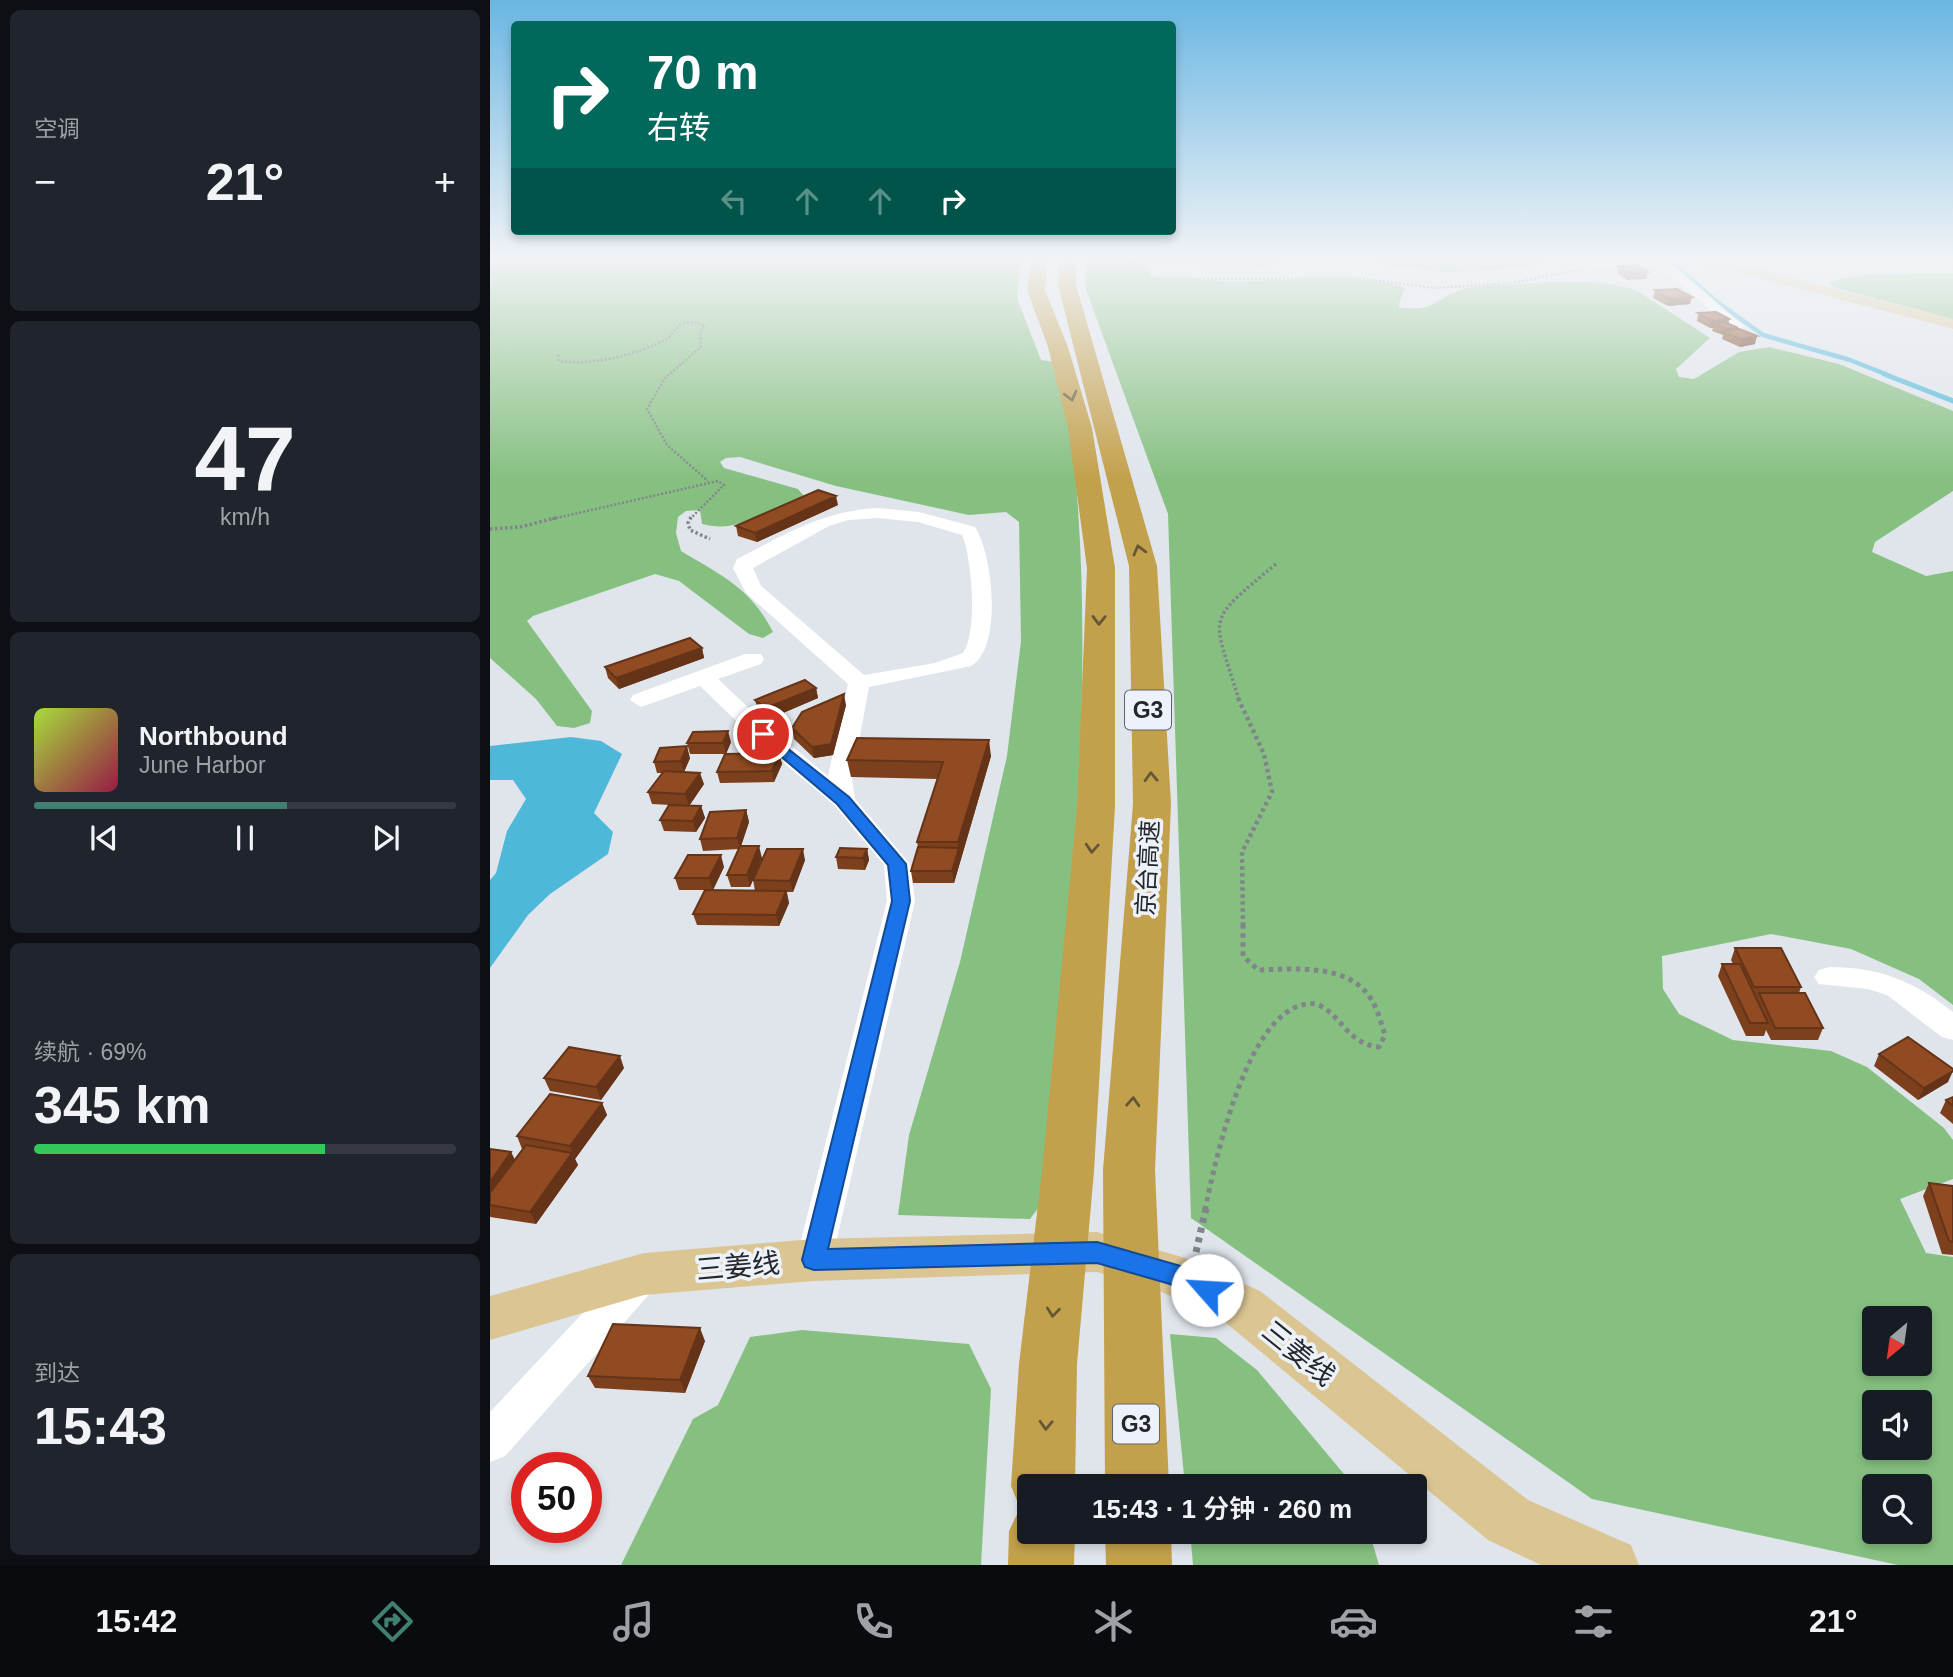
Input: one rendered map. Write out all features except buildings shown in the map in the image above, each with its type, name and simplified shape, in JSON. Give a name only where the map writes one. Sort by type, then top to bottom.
[{"type":"highway","name":"G3","points":[[1044,1474],[1048,1364],[1068,1171],[1096,806],[1101,568],[1080,428],[1053,333]]},
{"type":"highway","name":"京台高速","points":[[1081,333],[1143,566],[1152,804],[1129,1170],[1137,1474]]},
{"type":"highway","points":[[1041,1565],[1042,1544]]},
{"type":"highway","points":[[1138,1544],[1139,1565]]},
{"type":"main road","name":"三姜线","points":[[490,1318],[645,1274],[814,1260],[1097,1252],[1189,1281],[1243,1307],[1507,1520],[1595,1562],[1611,1565]]},
{"type":"street","points":[[878,513],[919,517],[969,531],[973,539],[982,612],[978,646],[972,656],[956,664],[859,682],[753,589],[743,568],[744,563],[822,522],[846,514],[878,513]]},
{"type":"street","points":[[641,700],[753,660]]},
{"type":"street","points":[[704,677],[763,734],[843,800],[897,864],[901,901],[814,1260]]},
{"type":"street","points":[[843,800],[840,779],[859,682]]},
{"type":"street","points":[[1829,977],[1875,979],[1891,984],[1915,998],[1953,1029]]},
{"type":"street","points":[[490,1442],[645,1274]]},
{"type":"path","points":[[558,355],[559,360],[568,364],[591,362],[674,333]]},
{"type":"path","points":[[700,333],[701,347],[665,378],[647,409],[667,445],[708,481],[724,485],[716,495],[698,508],[688,523],[690,530],[710,539]]},
{"type":"path","points":[[490,529],[520,527],[708,481]]},
{"type":"path","points":[[1189,1281],[1229,1108],[1259,1047],[1278,1022],[1293,1009],[1309,1003],[1322,1006],[1360,1044],[1379,1047],[1385,1035],[1370,996],[1350,977],[1320,971],[1258,970],[1243,956],[1242,852],[1272,792],[1264,754],[1241,706],[1217,629],[1220,615],[1228,604],[1276,564]]},
{"type":"green space","points":[[490,333],[1031,333],[1041,360],[1056,362],[1071,435],[1080,552],[1082,645],[1076,830],[1045,1199],[1030,1219],[898,1215],[909,1135],[960,962],[1007,756],[1021,641],[1019,522],[1006,512],[969,515],[836,486],[740,457],[726,458],[720,462],[724,468],[798,489],[804,496],[767,514],[728,526],[702,524],[700,510],[686,511],[678,517],[676,533],[681,551],[745,593],[773,632],[763,638],[749,634],[679,581],[655,574],[533,616],[527,621],[592,711],[590,723],[574,728],[557,726],[536,699],[490,658]]},
{"type":"green space","points":[[1102,333],[1702,333],[1710,338],[1676,369],[1679,377],[1694,379],[1739,352],[1769,347],[1839,364],[1953,411],[1953,491],[1875,542],[1872,552],[1926,576],[1953,571],[1953,1005],[1919,979],[1851,949],[1771,934],[1662,956],[1663,989],[1679,1014],[1733,1040],[1831,1051],[1867,1067],[1944,1128],[1953,1140],[1953,1179],[1900,1199],[1926,1253],[1953,1257],[1953,1565],[1898,1565],[1592,1499],[1191,1218],[1168,514]]},
{"type":"green space","points":[[802,1330],[969,1344],[991,1389],[981,1565],[621,1565],[693,1419],[718,1405],[750,1337]]},
{"type":"green space","points":[[1170,1334],[1216,1338],[1257,1370],[1344,1474],[1184,1474]]},
{"type":"green space","points":[[1191,1544],[1373,1544],[1379,1565],[1193,1565]]},
{"type":"water","points":[[571,737],[601,741],[622,754],[594,813],[613,832],[608,854],[550,894],[528,915],[490,968],[490,880],[496,873],[507,831],[526,799],[513,780],[490,780],[490,746]]},
{"type":"waterway","points":[[1760,333],[1850,360],[1888,375]]},
{"type":"waterway","points":[[1884,374],[1953,401]]},
{"type":"route","points":[[763,734],[843,800],[897,864],[901,901],[814,1260],[1097,1252],[1175,1275],[1207,1290]]}]
